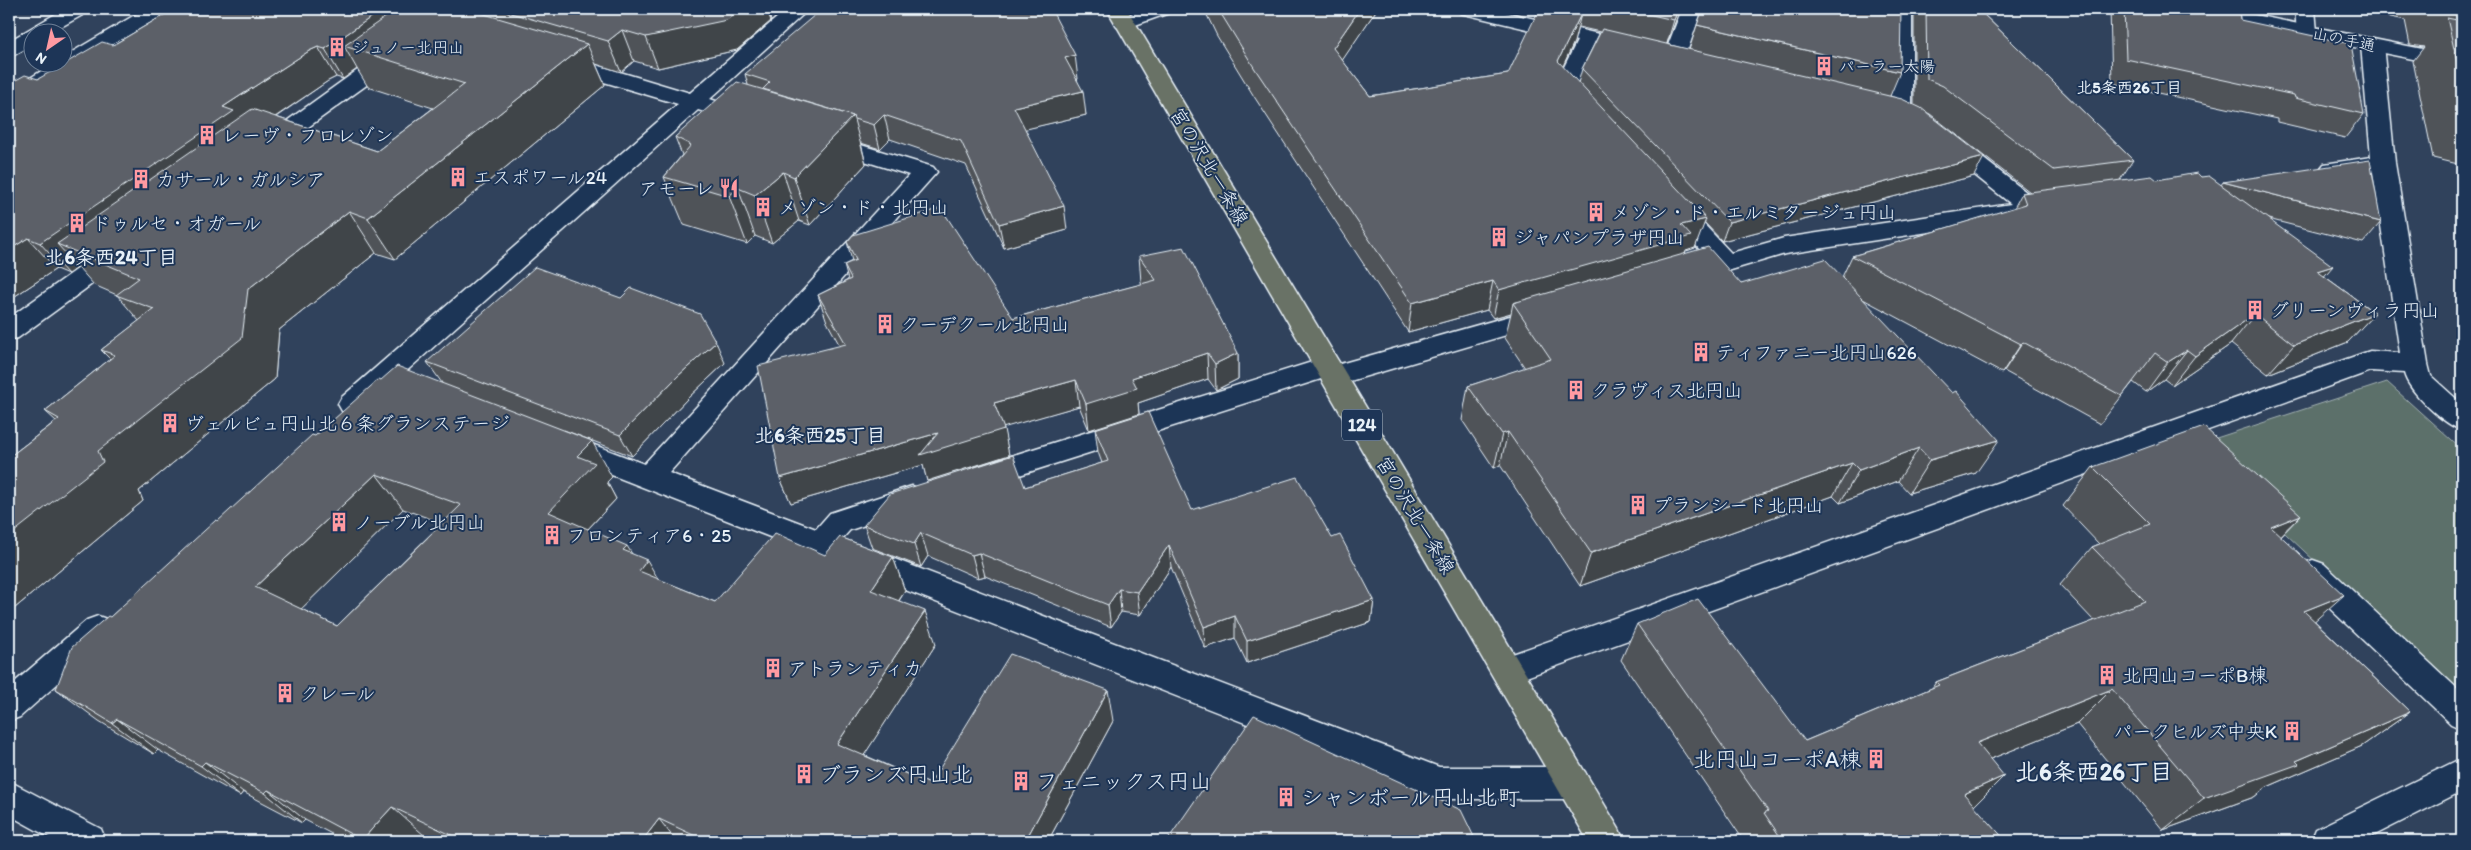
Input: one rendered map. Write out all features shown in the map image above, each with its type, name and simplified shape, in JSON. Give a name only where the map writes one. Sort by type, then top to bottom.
[{"type":"main road","name":"宮の沢北一条線","points":[[1121,16],[1607,841]]},
{"type":"street","points":[[56,22],[79,9]]},
{"type":"street","points":[[9,100],[159,9]]},
{"type":"street","points":[[333,421],[799,9]]},
{"type":"street","points":[[1121,16],[1162,9]]},
{"type":"street","points":[[1467,9],[1684,60],[1692,9]]},
{"type":"street","points":[[1666,280],[1784,246],[2042,208],[1929,126],[1891,109],[1902,9]]},
{"type":"street","name":"山の手通","points":[[2196,9],[2462,64]]},
{"type":"street","points":[[2304,9],[2307,32]]},
{"type":"street","points":[[1589,38],[1564,89],[1591,118]]},
{"type":"street","points":[[9,50],[22,42]]},
{"type":"street","points":[[2372,45],[2383,163],[2419,381],[2462,420]]},
{"type":"street","points":[[252,157],[406,46]]},
{"type":"street","points":[[541,56],[729,112]]},
{"type":"street","points":[[649,477],[925,172],[804,135]]},
{"type":"street","points":[[2312,172],[2383,163]]},
{"type":"street","points":[[1658,190],[1725,262]]},
{"type":"street","points":[[9,331],[130,244]]},
{"type":"street","points":[[821,545],[840,521],[944,488],[1331,371],[1562,310]]},
{"type":"street","points":[[1507,670],[2370,361],[2415,364]]},
{"type":"street","points":[[385,375],[417,388]]},
{"type":"street","points":[[2164,434],[2186,454]]},
{"type":"street","points":[[547,438],[1438,783],[1573,783]]},
{"type":"street","points":[[2295,557],[2462,714]]},
{"type":"street","points":[[9,708],[112,616]]},
{"type":"street","points":[[2328,841],[2462,774]]},
{"type":"street","points":[[9,797],[89,841]]},
{"type":"green space","points":[[2387,382],[2462,450],[2462,699],[2192,446]]},
{"type":"building","points":[[174,9],[383,9],[325,49],[318,47],[309,51],[223,107],[234,111],[40,243],[28,238],[9,250],[9,84],[25,75],[38,79],[50,72],[72,72],[72,59],[102,42],[113,45]]},
{"type":"building","points":[[397,9],[467,9],[587,44],[368,218],[349,211],[248,289],[242,338],[98,451],[103,462],[9,536],[9,457],[59,419],[45,411],[115,355],[101,350],[154,309],[116,295],[139,278],[57,244],[252,109],[377,151],[465,84],[344,46]]},
{"type":"building","points":[[497,9],[740,9],[727,20],[646,37],[622,30],[608,41]]},
{"type":"building","points":[[822,9],[1051,9],[1075,55],[1065,58],[1083,91],[1014,107],[1064,206],[999,224],[961,141],[884,115],[874,125],[854,119],[853,116],[763,89],[770,82],[745,74]]},
{"type":"building","points":[[1218,9],[1360,9],[1333,48],[1370,96],[1508,74],[1539,9],[1569,14],[1570,11],[1581,14],[1558,61],[1706,219],[1681,225],[1691,236],[1499,290],[1493,281],[1412,303],[1255,69]]},
{"type":"building","points":[[1625,9],[1678,9],[1674,20]]},
{"type":"building","name":"パーラー太陽","points":[[1703,9],[1901,9],[1900,72],[1697,25]]},
{"type":"building","points":[[1926,9],[1978,9],[2133,160],[2054,170],[1943,86],[1927,79]]},
{"type":"building","points":[[2124,9],[2239,9],[2240,20],[2351,44],[2364,114],[2295,98],[2294,95],[2126,59]]},
{"type":"building","points":[[2447,18],[2462,21],[2462,84]]},
{"type":"building","points":[[1602,29],[1902,99],[1921,108],[1984,157],[1729,222],[1582,69]]},
{"type":"building","points":[[737,82],[853,116],[794,177],[783,172],[755,195],[738,188],[729,196],[664,177],[691,145],[675,137]]},
{"type":"building","points":[[2370,160],[2381,222],[2223,182]]},
{"type":"building","points":[[2197,173],[2201,177],[2209,176],[2333,266],[2317,271],[2375,313],[2294,345],[2255,314],[2195,356],[2187,350],[2168,362],[2155,353],[2122,396],[2023,342],[2021,344],[1852,256],[2026,204],[2022,193],[2152,176],[2157,180]]},
{"type":"building","points":[[941,208],[1013,318],[1156,280],[1139,256],[1184,247],[1238,353],[1215,364],[1207,353],[1132,378],[1137,388],[1086,404],[1076,380],[994,403],[1004,429],[920,455],[938,433],[780,478],[758,366],[846,344],[818,295],[851,279],[844,265],[856,260],[847,242],[853,235]]},
{"type":"building","points":[[1708,247],[1741,284],[1825,259],[1952,393],[1956,391],[1999,440],[1930,460],[1919,448],[1859,470],[1852,463],[1591,553],[1508,432],[1502,434],[1468,386],[1551,359],[1513,303]]},
{"type":"building","points":[[535,267],[621,298],[631,288],[700,314],[716,342],[678,376],[620,435],[427,362]]},
{"type":"building","points":[[397,366],[592,441],[577,456],[595,463],[549,512],[627,546],[623,550],[647,560],[639,571],[715,602],[775,533],[825,555],[840,537],[893,557],[871,590],[925,611],[837,744],[930,784],[1010,654],[1108,690],[1025,841],[706,841],[659,819],[642,841],[464,841],[392,807],[362,840],[268,790],[265,793],[205,762],[201,766],[117,719],[112,723],[56,689],[72,647],[108,616],[110,617],[312,435],[315,436],[379,379],[381,380]],"holes":[[[376,474],[461,505],[337,626],[255,587]]]},
{"type":"building","points":[[1148,412],[1192,510],[1297,477],[1332,538],[1340,535],[1374,600],[1247,641],[1235,616],[1204,627],[1169,545],[1137,592],[1119,589],[1108,605],[979,553],[972,555],[921,533],[914,544],[864,525],[890,494],[1013,455],[1025,487],[1108,461],[1095,429]]},
{"type":"building","points":[[2204,427],[2301,515],[2271,527],[2344,595],[2304,611],[2410,712],[2296,761],[2299,764],[2204,798],[2112,689],[1977,743],[2004,776],[1964,794],[2006,841],[1783,841],[1764,813],[1768,811],[1637,624],[1698,599],[1805,741],[1939,685],[1936,682],[2145,601],[2092,547],[2150,524],[2093,467]]},
{"type":"building","points":[[1254,715],[1461,810],[1476,841],[1167,841]]},
{"type":"building","points":[[2462,837],[2462,841],[2453,841]]},
{"type":"place","name":"ジュノー北円山","points":[[337,47]]},
{"type":"place","name":"パーラー太陽","points":[[1824,66]]},
{"type":"place","name":"レーヴ・フロレゾン","points":[[207,135]]},
{"type":"place","name":"エスポワール24","points":[[458,177]]},
{"type":"place","name":"カサール・ガルシア","points":[[141,179]]},
{"type":"place","name":"アモーレ","points":[[729,188]]},
{"type":"place","name":"メゾン・ド・北円山","points":[[763,207]]},
{"type":"place","name":"メゾン・ド・エルミタージュ円山","points":[[1596,212]]},
{"type":"place","name":"ドゥルセ・オガール","points":[[77,223]]},
{"type":"place","name":"ジャパンプラザ円山","points":[[1499,237]]},
{"type":"place","name":"グリーンヴィラ円山","points":[[2255,310]]},
{"type":"place","name":"クーデクール北円山","points":[[885,324]]},
{"type":"place","name":"ティファニー北円山626","points":[[1701,352]]},
{"type":"place","name":"クラヴィス北円山","points":[[1576,390]]},
{"type":"place","name":"ヴェルビュ円山北６条グランステージ","points":[[170,423]]},
{"type":"place","name":"プランシード北円山","points":[[1638,505]]},
{"type":"place","name":"ノーブル北円山","points":[[339,522]]},
{"type":"place","name":"フロンティア6・25","points":[[552,535]]},
{"type":"place","name":"アトランティカ","points":[[773,668]]},
{"type":"place","name":"北円山コーポB棟","points":[[2107,675]]},
{"type":"place","name":"クレール","points":[[285,693]]},
{"type":"place","name":"パークヒルズ中央K","points":[[2292,731]]},
{"type":"place","name":"北円山コーポA棟","points":[[1876,759]]},
{"type":"place","name":"ブランズ円山北","points":[[804,774]]},
{"type":"place","name":"フェニックス円山","points":[[1021,781]]},
{"type":"place","name":"シャンボール円山北町","points":[[1286,797]]},
{"type":"district","name":"北5条西26丁目","points":[[2129,87]]},
{"type":"district","name":"北6条西24丁目","points":[[111,257]]},
{"type":"district","name":"北6条西25丁目","points":[[820,435]]},
{"type":"district","name":"北6条西26丁目","points":[[2094,772]]}]
